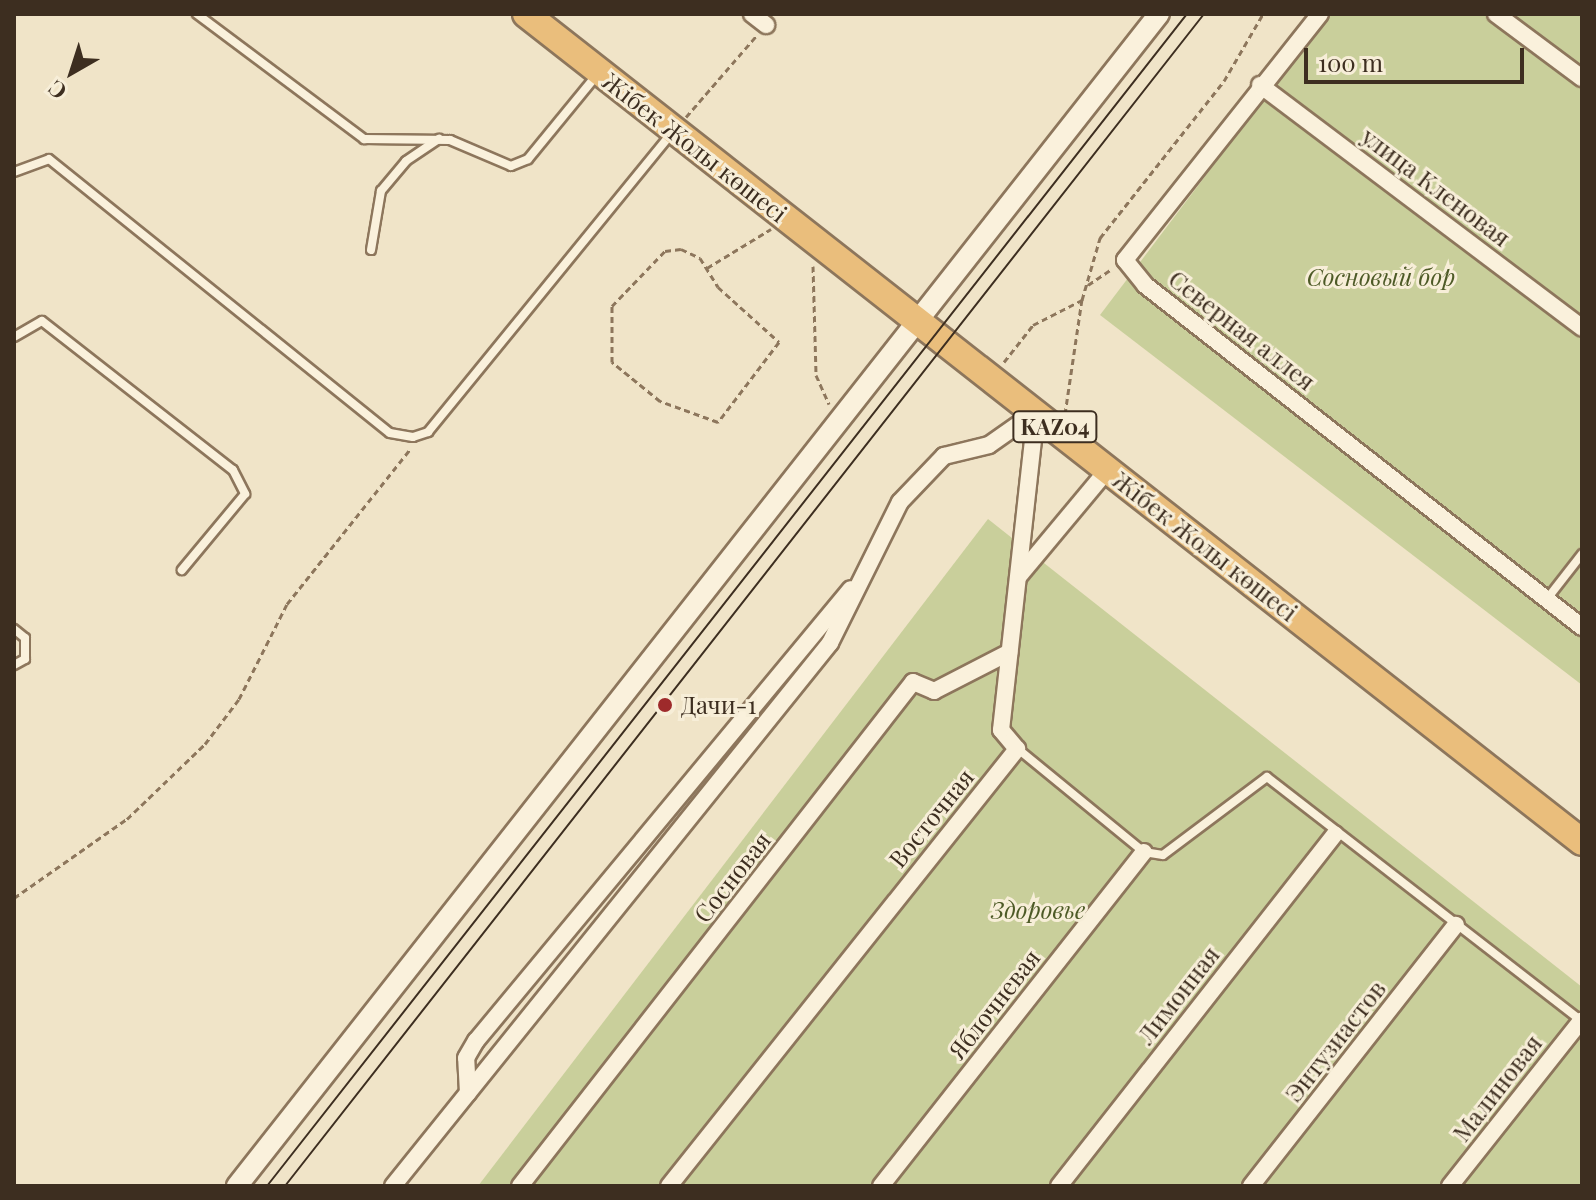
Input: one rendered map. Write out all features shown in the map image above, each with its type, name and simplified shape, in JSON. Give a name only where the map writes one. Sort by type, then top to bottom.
[{"type":"highway","name":"Жібек Жолы көшесі","points":[[526,14],[1582,842]]},
{"type":"street","points":[[237,1186],[916,318],[1159,14]]},
{"type":"street","points":[[1125,260],[1260,85],[1320,14]]},
{"type":"street","points":[[1496,14],[1582,78]]},
{"type":"street","name":"улица Кленовая","points":[[1260,85],[1582,328]]},
{"type":"street","name":"Северная аллея","points":[[1125,260],[1145,285],[1582,627]]},
{"type":"street","points":[[393,1186],[830,643],[900,502],[944,456],[989,445],[1045,420]]},
{"type":"street","points":[[1017,749],[1001,730],[1018,577],[1045,420]]},
{"type":"street","points":[[1018,577],[1108,469]]},
{"type":"street","points":[[468,1093],[466,1058],[476,1041],[810,631],[863,577]]},
{"type":"street","name":"Сосновая","points":[[520,1186],[913,682],[934,691],[1010,652]]},
{"type":"street","name":"Восточная","points":[[669,1186],[1017,749]]},
{"type":"street","name":"Лимонная","points":[[1059,1186],[1335,834]]},
{"type":"street","name":"Яблочневая","points":[[881,1186],[1144,852]]},
{"type":"street","name":"Энтузиастов","points":[[1251,1186],[1456,925]]},
{"type":"street","name":"Малиновая","points":[[1450,1186],[1582,1021]]},
{"type":"lane","points":[[197,14],[351,133],[379,141],[439,139],[490,161],[519,163],[599,73]]},
{"type":"lane","points":[[14,172],[49,159],[390,433],[413,437],[428,432],[673,132]]},
{"type":"lane","points":[[371,250],[381,191],[406,161],[439,139]]},
{"type":"lane","points":[[14,337],[42,321],[233,470],[245,494],[182,570]]},
{"type":"lane","points":[[1547,599],[1582,554]]},
{"type":"lane","points":[[14,629],[25,638],[25,659],[14,665]]},
{"type":"lane","points":[[1017,749],[1144,852],[1163,855],[1267,777],[1335,834],[1582,1021]]},
{"type":"path","points":[[1045,420],[1073,386],[1082,300],[1100,238],[1224,81],[1263,14]]},
{"type":"path","points":[[673,132],[759,19]]},
{"type":"path","points":[[707,268],[755,244],[784,216]]},
{"type":"path","points":[[813,239],[816,375],[836,420]]},
{"type":"path","points":[[681,249],[707,268],[779,342],[718,422],[660,401],[612,362],[612,306],[665,251],[681,249]]},
{"type":"path","points":[[991,377],[1033,325],[1082,300],[1087,286],[1125,260]]},
{"type":"path","points":[[14,898],[127,819],[205,744],[239,699],[287,604],[411,450],[413,437]]},
{"type":"green space","name":"Сосновый бор","points":[[1328,14],[1582,14],[1582,685],[1100,315]]},
{"type":"green space","name":"Здоровье","points":[[988,519],[1582,987],[1582,1186],[478,1186]]},
{"type":"tram line","points":[[267,1186],[1187,14]]},
{"type":"tram line","points":[[285,1186],[1204,14]]},
{"type":"place","name":"Дачи-1","points":[[665,705]]}]
